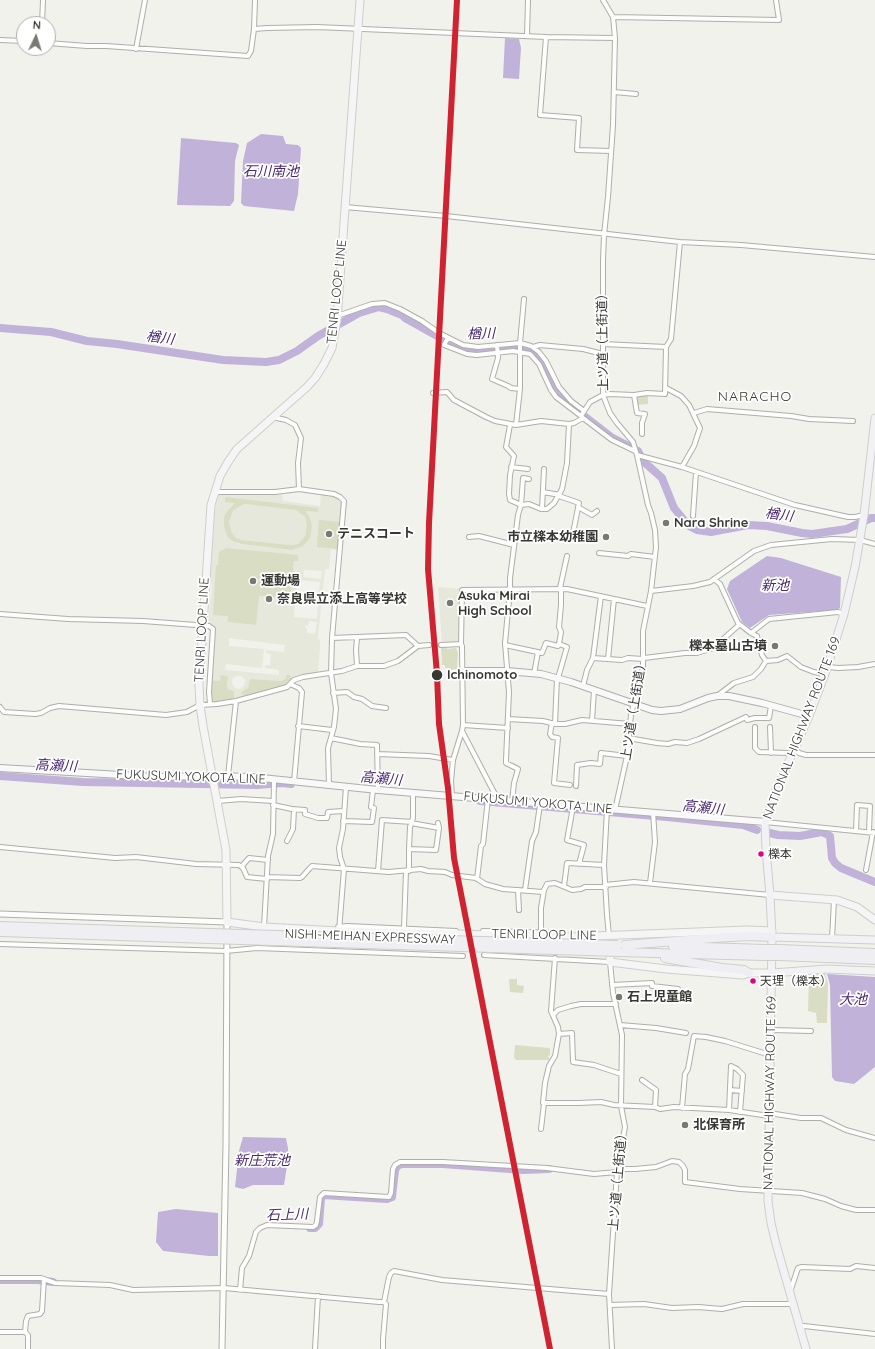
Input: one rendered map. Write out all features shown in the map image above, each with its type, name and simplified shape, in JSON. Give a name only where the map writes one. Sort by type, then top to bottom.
[{"type":"highway","name":"NATIONAL HIGHWAY ROUTE 169","points":[[806,1349],[792,1304],[771,1223],[768,1190],[772,934],[765,822],[775,793],[809,716],[827,670],[844,614],[864,515],[875,418]]},
{"type":"highway","name":"NISHI-MEIHAN EXPRESSWAY","points":[[0,926],[210,936]]},
{"type":"highway","name":"NISHI-MEIHAN EXPRESSWAY","points":[[0,932],[210,936],[779,953]]},
{"type":"highway","points":[[621,949],[714,938],[772,934],[813,939],[875,940]]},
{"type":"highway","points":[[621,949],[635,956],[674,959],[722,968],[744,970],[749,973]]},
{"type":"highway","points":[[779,953],[875,953]]},
{"type":"highway","points":[[779,953],[875,960]]},
{"type":"highway","points":[[772,973],[826,969],[875,971]]},
{"type":"main road","name":"TENRI LOOP LINE","points":[[360,0],[337,318],[332,348],[315,378],[237,449],[220,476],[210,505],[199,685],[200,705],[218,801],[228,866],[227,922],[264,927],[322,930],[403,930],[519,936],[610,936],[747,930],[772,934]]},
{"type":"main road","points":[[462,671],[507,671],[557,678],[652,710],[680,709],[717,696],[739,697],[809,716]]},
{"type":"main road","name":"FUKUSUMI YOKOTA LINE","points":[[0,768],[156,777],[213,778],[228,776],[346,786],[413,795],[452,796],[765,822]]},
{"type":"main road","points":[[770,895],[834,900],[857,907],[875,920]]},
{"type":"main road","name":"TENRI LOOP LINE","points":[[610,936],[610,962]]},
{"type":"main road","points":[[610,962],[666,969],[743,975],[749,973],[772,973]]},
{"type":"street","points":[[42,16],[43,0]]},
{"type":"street","points":[[136,49],[145,0]]},
{"type":"street","points":[[56,44],[248,56],[251,51],[254,29],[255,0]]},
{"type":"street","points":[[527,36],[528,0]]},
{"type":"street","name":"上ツ道（上街道）","points":[[603,0],[613,17],[615,38],[611,151],[604,235],[603,395],[616,424],[633,442],[655,530],[655,557],[651,591],[643,631],[644,659],[630,724],[626,756],[615,810]]},
{"type":"street","points":[[613,17],[779,20],[776,0]]},
{"type":"street","points":[[254,29],[316,27],[546,37],[615,38]]},
{"type":"street","points":[[546,37],[540,115],[578,118],[577,150],[611,151]]},
{"type":"street","points":[[0,40],[16,41]]},
{"type":"street","points":[[614,92],[636,94]]},
{"type":"street","points":[[345,207],[446,216],[604,235],[875,257]]},
{"type":"street","points":[[433,393],[447,392],[454,400],[486,417],[510,425],[541,421],[569,424],[583,414],[590,402],[603,395],[634,395],[648,393],[665,394],[666,347],[671,339],[680,242]]},
{"type":"street","points":[[516,425],[520,388],[520,343],[524,299]]},
{"type":"street","points":[[337,318],[372,304],[385,303],[400,309],[448,338],[463,345],[478,347],[520,343],[533,347],[546,360],[559,387],[583,414],[612,440],[636,453],[795,505],[848,517],[864,515]]},
{"type":"street","points":[[448,338],[444,345],[467,354],[477,355],[521,351],[530,354],[539,364],[551,390],[556,397],[583,414]]},
{"type":"street","points":[[603,344],[666,347]]},
{"type":"street","points":[[497,345],[498,358],[492,379],[511,388],[520,388]]},
{"type":"street","points":[[533,347],[540,345],[583,349],[603,354]]},
{"type":"street","points":[[666,388],[681,396],[689,405],[700,428],[694,446],[682,467]]},
{"type":"street","points":[[634,395],[637,413],[645,414],[642,423],[642,434]]},
{"type":"street","points":[[694,413],[707,409],[791,416],[809,419],[853,421]]},
{"type":"street","points":[[272,417],[286,420],[295,425],[301,438],[298,463],[299,489]]},
{"type":"street","points":[[510,425],[506,447],[514,456],[509,485],[510,500],[522,505],[529,504],[542,509],[547,509],[551,507],[560,495],[568,463],[569,424]]},
{"type":"street","points":[[511,467],[528,469]]},
{"type":"street","points":[[542,509],[544,469]]},
{"type":"street","points":[[693,516],[696,472]]},
{"type":"street","points":[[512,801],[514,783],[518,769],[506,763],[509,673],[507,671],[505,645],[510,578],[518,515],[522,505],[523,478],[529,479]]},
{"type":"street","points":[[214,492],[275,492],[299,489],[334,494],[344,501],[332,638],[331,673],[336,709],[332,738],[329,742],[328,748],[329,785]]},
{"type":"street","points":[[543,492],[560,495],[579,503],[573,533]]},
{"type":"street","points":[[578,507],[592,515],[597,511]]},
{"type":"street","points":[[469,537],[479,536],[514,545]]},
{"type":"street","points":[[651,591],[703,584],[714,579],[754,551],[764,547],[832,540],[860,540],[875,544]]},
{"type":"street","points":[[599,553],[628,556],[631,554],[655,557]]},
{"type":"street","points":[[558,644],[561,632],[559,626],[561,605],[560,588],[567,556]]},
{"type":"street","points":[[714,579],[720,584],[739,625],[757,636],[762,655],[766,661]]},
{"type":"street","points":[[452,796],[451,781],[453,760],[463,725],[461,644],[462,590],[560,588],[647,606]]},
{"type":"street","points":[[582,686],[593,658],[601,596]]},
{"type":"street","points":[[608,659],[614,599]]},
{"type":"street","points":[[751,633],[769,619],[838,612],[844,614]]},
{"type":"street","points":[[0,614],[210,626],[213,629],[208,692],[210,704]]},
{"type":"street","points":[[593,658],[622,660],[628,658],[644,659],[685,653],[697,653],[717,647],[722,640],[739,625]]},
{"type":"street","points":[[332,638],[406,635],[418,646]]},
{"type":"street","points":[[357,666],[356,650],[358,638]]},
{"type":"street","points":[[505,645],[542,654],[546,643],[558,646],[558,644],[567,647],[557,678],[553,724],[550,734],[552,737],[558,738],[554,783],[570,785]]},
{"type":"street","points":[[441,644],[461,644]]},
{"type":"street","points":[[0,707],[4,712],[35,714],[60,706],[166,715],[187,712],[200,705],[236,701],[287,687],[303,677],[342,671],[357,666],[384,666],[398,661],[418,646],[429,645]]},
{"type":"street","points":[[534,674],[538,652]]},
{"type":"street","points":[[766,661],[778,660],[787,656],[801,667],[814,672],[875,664]]},
{"type":"street","points":[[717,696],[729,686],[753,677],[766,661]]},
{"type":"street","points":[[290,684],[299,688],[302,692],[294,782]]},
{"type":"street","points":[[592,721],[594,690]]},
{"type":"street","points":[[333,693],[347,692],[354,697],[362,699],[372,706],[386,708]]},
{"type":"street","points":[[228,776],[236,701]]},
{"type":"street","points":[[628,738],[668,744],[675,742],[687,743],[746,717],[747,720],[755,718],[769,718],[771,706]]},
{"type":"street","points":[[508,719],[543,721],[553,724],[565,724],[582,720],[630,724]]},
{"type":"street","points":[[463,725],[508,728]]},
{"type":"street","points":[[298,726],[332,730]]},
{"type":"street","points":[[755,727],[755,748],[759,752],[787,753],[792,756]]},
{"type":"street","points":[[770,728],[771,753]]},
{"type":"street","points":[[462,731],[498,800]]},
{"type":"street","points":[[332,738],[360,744],[376,745],[376,790],[371,807],[374,808],[372,822],[344,821]]},
{"type":"street","points":[[795,748],[799,752],[806,755],[875,755]]},
{"type":"street","points":[[576,786],[576,765],[600,764],[601,753],[626,756]]},
{"type":"street","points":[[377,754],[429,756],[453,760]]},
{"type":"street","points":[[264,927],[268,860],[272,834],[274,780]]},
{"type":"street","points":[[339,929],[344,868],[340,857],[339,848],[344,821],[343,811],[346,786]]},
{"type":"street","points":[[413,795],[414,810],[409,849],[403,930],[456,931]]},
{"type":"street","points":[[218,801],[241,798],[273,803],[294,809],[305,810],[305,814],[318,818],[327,818],[328,812],[343,811]]},
{"type":"street","points":[[477,879],[488,799]]},
{"type":"street","points":[[525,890],[532,841],[536,832],[540,804]]},
{"type":"street","points":[[856,830],[857,805],[870,806],[872,832],[866,870]]},
{"type":"street","points":[[573,807],[567,840],[584,845],[579,864]]},
{"type":"street","points":[[288,841],[293,828],[294,809]]},
{"type":"street","points":[[607,809],[604,865],[607,915],[610,936]]},
{"type":"street","points":[[650,883],[655,842],[653,812]]},
{"type":"street","points":[[378,872],[382,820],[412,822],[438,826],[436,850],[409,849]]},
{"type":"street","points":[[765,822],[872,832]]},
{"type":"street","points":[[0,847],[115,858],[136,857],[228,866],[242,866],[249,858],[268,860]]},
{"type":"street","points":[[564,886],[567,863],[604,865]]},
{"type":"street","points":[[242,866],[247,877],[267,878],[300,878],[312,866],[378,872],[421,869],[445,872],[452,876],[477,879],[485,884],[503,889],[543,892]]},
{"type":"street","points":[[541,932],[543,892],[544,887],[550,883],[564,886],[572,890],[581,889],[585,886],[605,886],[634,882],[770,895]]},
{"type":"street","points":[[518,890],[519,910]]},
{"type":"street","points":[[832,939],[834,900]]},
{"type":"street","points":[[0,914],[227,922],[224,1288],[222,1349]]},
{"type":"street","points":[[483,930],[541,932],[590,936]]},
{"type":"street","points":[[0,944],[226,951],[257,948],[463,956]]},
{"type":"street","points":[[484,955],[610,962]]},
{"type":"street","points":[[541,1129],[545,1084],[549,1066],[555,1056],[558,1034],[558,1027],[552,1011],[555,958]]},
{"type":"street","name":"上ツ道（上街道）","points":[[610,962],[612,985],[620,1025],[622,1047],[621,1106],[625,1127],[617,1170],[609,1294],[612,1349]]},
{"type":"street","points":[[612,985],[652,983],[652,986],[678,989]]},
{"type":"street","points":[[553,1015],[558,1010],[581,1004],[616,1004]]},
{"type":"street","points":[[620,1025],[656,1028],[686,1033]]},
{"type":"street","points":[[771,1030],[811,1031]]},
{"type":"street","points":[[558,1034],[572,1033],[573,1062],[594,1065],[621,1074]]},
{"type":"street","points":[[682,1108],[685,1074],[688,1069],[694,1036],[712,1038],[770,1055]]},
{"type":"street","points":[[729,1110],[731,1066],[743,1075],[740,1112]]},
{"type":"street","points":[[642,1080],[656,1090],[655,1107]]},
{"type":"street","points":[[730,1090],[742,1091]]},
{"type":"street","points":[[544,1103],[578,1104],[600,1102],[621,1106],[655,1107],[666,1109],[674,1107],[729,1110],[801,1118],[820,1118],[846,1130],[875,1138]]},
{"type":"street","points":[[240,1290],[242,1268],[250,1256],[256,1232],[260,1228],[267,1225],[313,1227],[316,1225],[317,1221],[320,1197],[324,1193],[389,1196],[391,1193],[393,1169],[395,1165],[400,1162],[443,1162],[547,1168],[594,1174],[617,1170],[656,1167],[672,1161],[678,1162],[683,1166],[685,1170],[685,1182],[731,1186],[740,1189],[802,1193],[856,1210],[875,1210]]},
{"type":"street","points":[[790,1294],[798,1268],[850,1269],[856,1266],[875,1268]]},
{"type":"street","points":[[383,1349],[382,1338],[386,1304],[384,1302],[389,1277],[391,1272],[394,1271],[442,1280],[609,1294]]},
{"type":"street","points":[[0,1278],[110,1285],[133,1290],[224,1288],[384,1302]]},
{"type":"street","points":[[28,1349],[28,1335],[25,1332],[26,1321],[28,1316],[40,1314],[42,1310],[44,1280]]},
{"type":"street","points":[[315,1349],[318,1296]]},
{"type":"street","points":[[610,1305],[644,1304],[672,1308],[698,1307],[722,1309],[743,1304],[792,1304]]},
{"type":"street","points":[[800,1328],[804,1326],[875,1334]]},
{"type":"street","points":[[0,1332],[25,1332]]},
{"type":"shaded area","name":"奈良県立添上高等学校","points":[[219,493],[282,495],[283,501],[320,506],[321,495],[324,495],[335,497],[342,503],[339,550],[331,549],[329,569],[325,569],[318,637],[320,640],[320,647],[318,673],[301,676],[286,686],[213,704],[210,701],[211,673],[215,628],[208,625],[212,584],[210,580],[215,512]],"holes":[[[235,503],[318,508],[318,512],[305,511],[309,516],[307,542],[291,550],[238,544],[224,526],[224,516]],[[226,548],[298,556],[294,560],[290,599],[258,596],[255,625],[227,622],[228,616],[218,565]],[[304,570],[322,571],[321,579],[303,577]],[[297,580],[320,582],[317,619],[294,617]],[[309,621],[317,622],[315,634],[307,633],[307,628],[305,628],[305,625],[308,626]],[[229,638],[285,645],[284,652],[266,650],[266,653],[271,654],[270,665],[265,665],[265,668],[279,670],[279,675],[225,670],[226,664],[262,668],[264,649],[229,646]],[[236,676],[241,676],[245,680],[244,686],[240,689],[235,688],[232,684],[232,679]],[[286,678],[286,685],[243,696],[241,691],[248,688],[249,682],[252,679],[282,681]],[[211,680],[227,680],[228,689],[234,691],[234,698]]]},
{"type":"shaded area","points":[[245,504],[296,510],[305,517],[307,524],[305,536],[298,544],[291,545],[242,540],[236,538],[232,533],[229,522],[233,511]]},
{"type":"shaded area","name":"Asuka Mirai High School","points":[[438,587],[461,589],[459,642],[442,642]]},
{"type":"green space","points":[[648,394],[648,404],[636,405],[635,396]]},
{"type":"green space","points":[[225,497],[318,508],[318,512],[305,511],[309,516],[312,526],[310,537],[301,547],[291,550],[241,544],[231,540],[227,536],[224,526],[224,516],[235,503],[225,502]],"holes":[[[245,504],[296,510],[305,517],[307,524],[305,536],[298,544],[291,545],[242,540],[236,538],[232,533],[229,522],[233,511]]]},
{"type":"green space","name":"テニスコート","points":[[319,520],[341,522],[338,549],[317,547]]},
{"type":"green space","name":"運動場","points":[[226,548],[298,555],[298,561],[294,561],[290,600],[259,596],[256,625],[227,622],[228,616],[213,615],[216,565],[218,565],[219,552]]},
{"type":"green space","points":[[441,646],[446,646],[447,649],[456,648],[458,654],[457,669],[448,670],[448,668],[445,668],[445,665],[442,665]]},
{"type":"green space","points":[[221,675],[227,676],[228,689],[234,691],[234,699],[213,703],[211,700],[211,680],[220,681]]},
{"type":"green space","points":[[286,675],[290,675],[292,679],[286,685],[243,696],[241,692],[248,688],[251,679],[282,681],[286,678]]},
{"type":"green space","points":[[825,973],[828,984],[827,1023],[817,1023],[816,1013],[808,1011],[809,976]]},
{"type":"green space","points":[[509,979],[517,979],[517,985],[524,986],[523,993],[510,992]]},
{"type":"green space","points":[[515,1045],[549,1048],[550,1055],[548,1056],[550,1060],[516,1060],[514,1057]]},
{"type":"water","points":[[505,38],[519,39],[521,48],[519,79],[503,78]]},
{"type":"water","name":"石川南池","points":[[261,134],[283,136],[286,144],[298,145],[301,148],[298,194],[294,211],[244,206],[241,203],[243,161],[247,143]]},
{"type":"water","name":"石川南池","points":[[181,138],[236,143],[239,145],[235,161],[234,201],[230,206],[177,205]]},
{"type":"water","name":"新池","points":[[767,556],[781,558],[841,577],[840,608],[837,610],[769,615],[750,628],[742,622],[727,589],[730,581]]},
{"type":"water","name":"大池","points":[[827,974],[875,977],[875,1067],[854,1084],[835,1081],[832,1077],[830,985]]},
{"type":"water","name":"新庄荒池","points":[[243,1137],[286,1138],[288,1160],[284,1185],[253,1185],[243,1189],[235,1187],[239,1151]]},
{"type":"water","points":[[176,1209],[218,1213],[218,1256],[163,1251],[156,1242],[158,1212]]},
{"type":"waterway","name":"楢川","points":[[0,328],[51,332],[87,341],[223,360],[266,362],[279,360],[297,351],[318,336],[359,313],[379,307],[402,315],[455,346],[466,350],[476,351],[516,346],[527,348],[537,355],[543,363],[550,382],[562,399],[611,437],[638,451],[643,461],[662,478],[674,508],[689,526],[697,530],[711,532],[748,525],[767,526],[812,534],[847,529],[871,518],[875,518]]},
{"type":"waterway","name":"高瀬川","points":[[0,776],[83,782],[257,785],[282,783],[291,784]]},
{"type":"waterway","name":"高瀬川","points":[[480,801],[667,817],[743,825],[757,830]]},
{"type":"waterway","name":"高瀬川","points":[[770,833],[800,836],[822,832],[830,836],[832,858],[835,863],[841,868],[875,882]]},
{"type":"waterway","name":"石上川","points":[[310,1228],[315,1228],[319,1224],[321,1199],[323,1195],[387,1199],[392,1197],[395,1170],[398,1165],[402,1164],[443,1164],[523,1170],[549,1169]]},
{"type":"waterway","name":"石上川","points":[[0,1280],[38,1280],[53,1282]]},
{"type":"tunnel","points":[[429,645],[441,645]]},
{"type":"transit line","points":[[457,0],[429,523],[428,569],[437,674],[439,724],[448,788],[454,858],[550,1349]]},
{"type":"place","name":"Nara Shrine","points":[[666,523]]},
{"type":"place","name":"テニスコート","points":[[329,534]]},
{"type":"place","name":"市立檪本幼稚園","points":[[606,537]]},
{"type":"place","name":"運動場","points":[[253,581]]},
{"type":"place","name":"奈良県立添上高等学校","points":[[269,599]]},
{"type":"place","name":"Asuka Mirai High School","points":[[450,603]]},
{"type":"place","name":"櫟本墓山古墳","points":[[775,646]]},
{"type":"place","name":"Ichinomoto","points":[[437,675]]},
{"type":"place","name":"櫟本","points":[[761,854]]},
{"type":"place","name":"天理（櫟本）","points":[[753,981]]},
{"type":"place","name":"石上児童館","points":[[619,997]]},
{"type":"place","name":"北保育所","points":[[685,1125]]},
{"type":"district","name":"NARACHO","points":[[755,397]]}]
